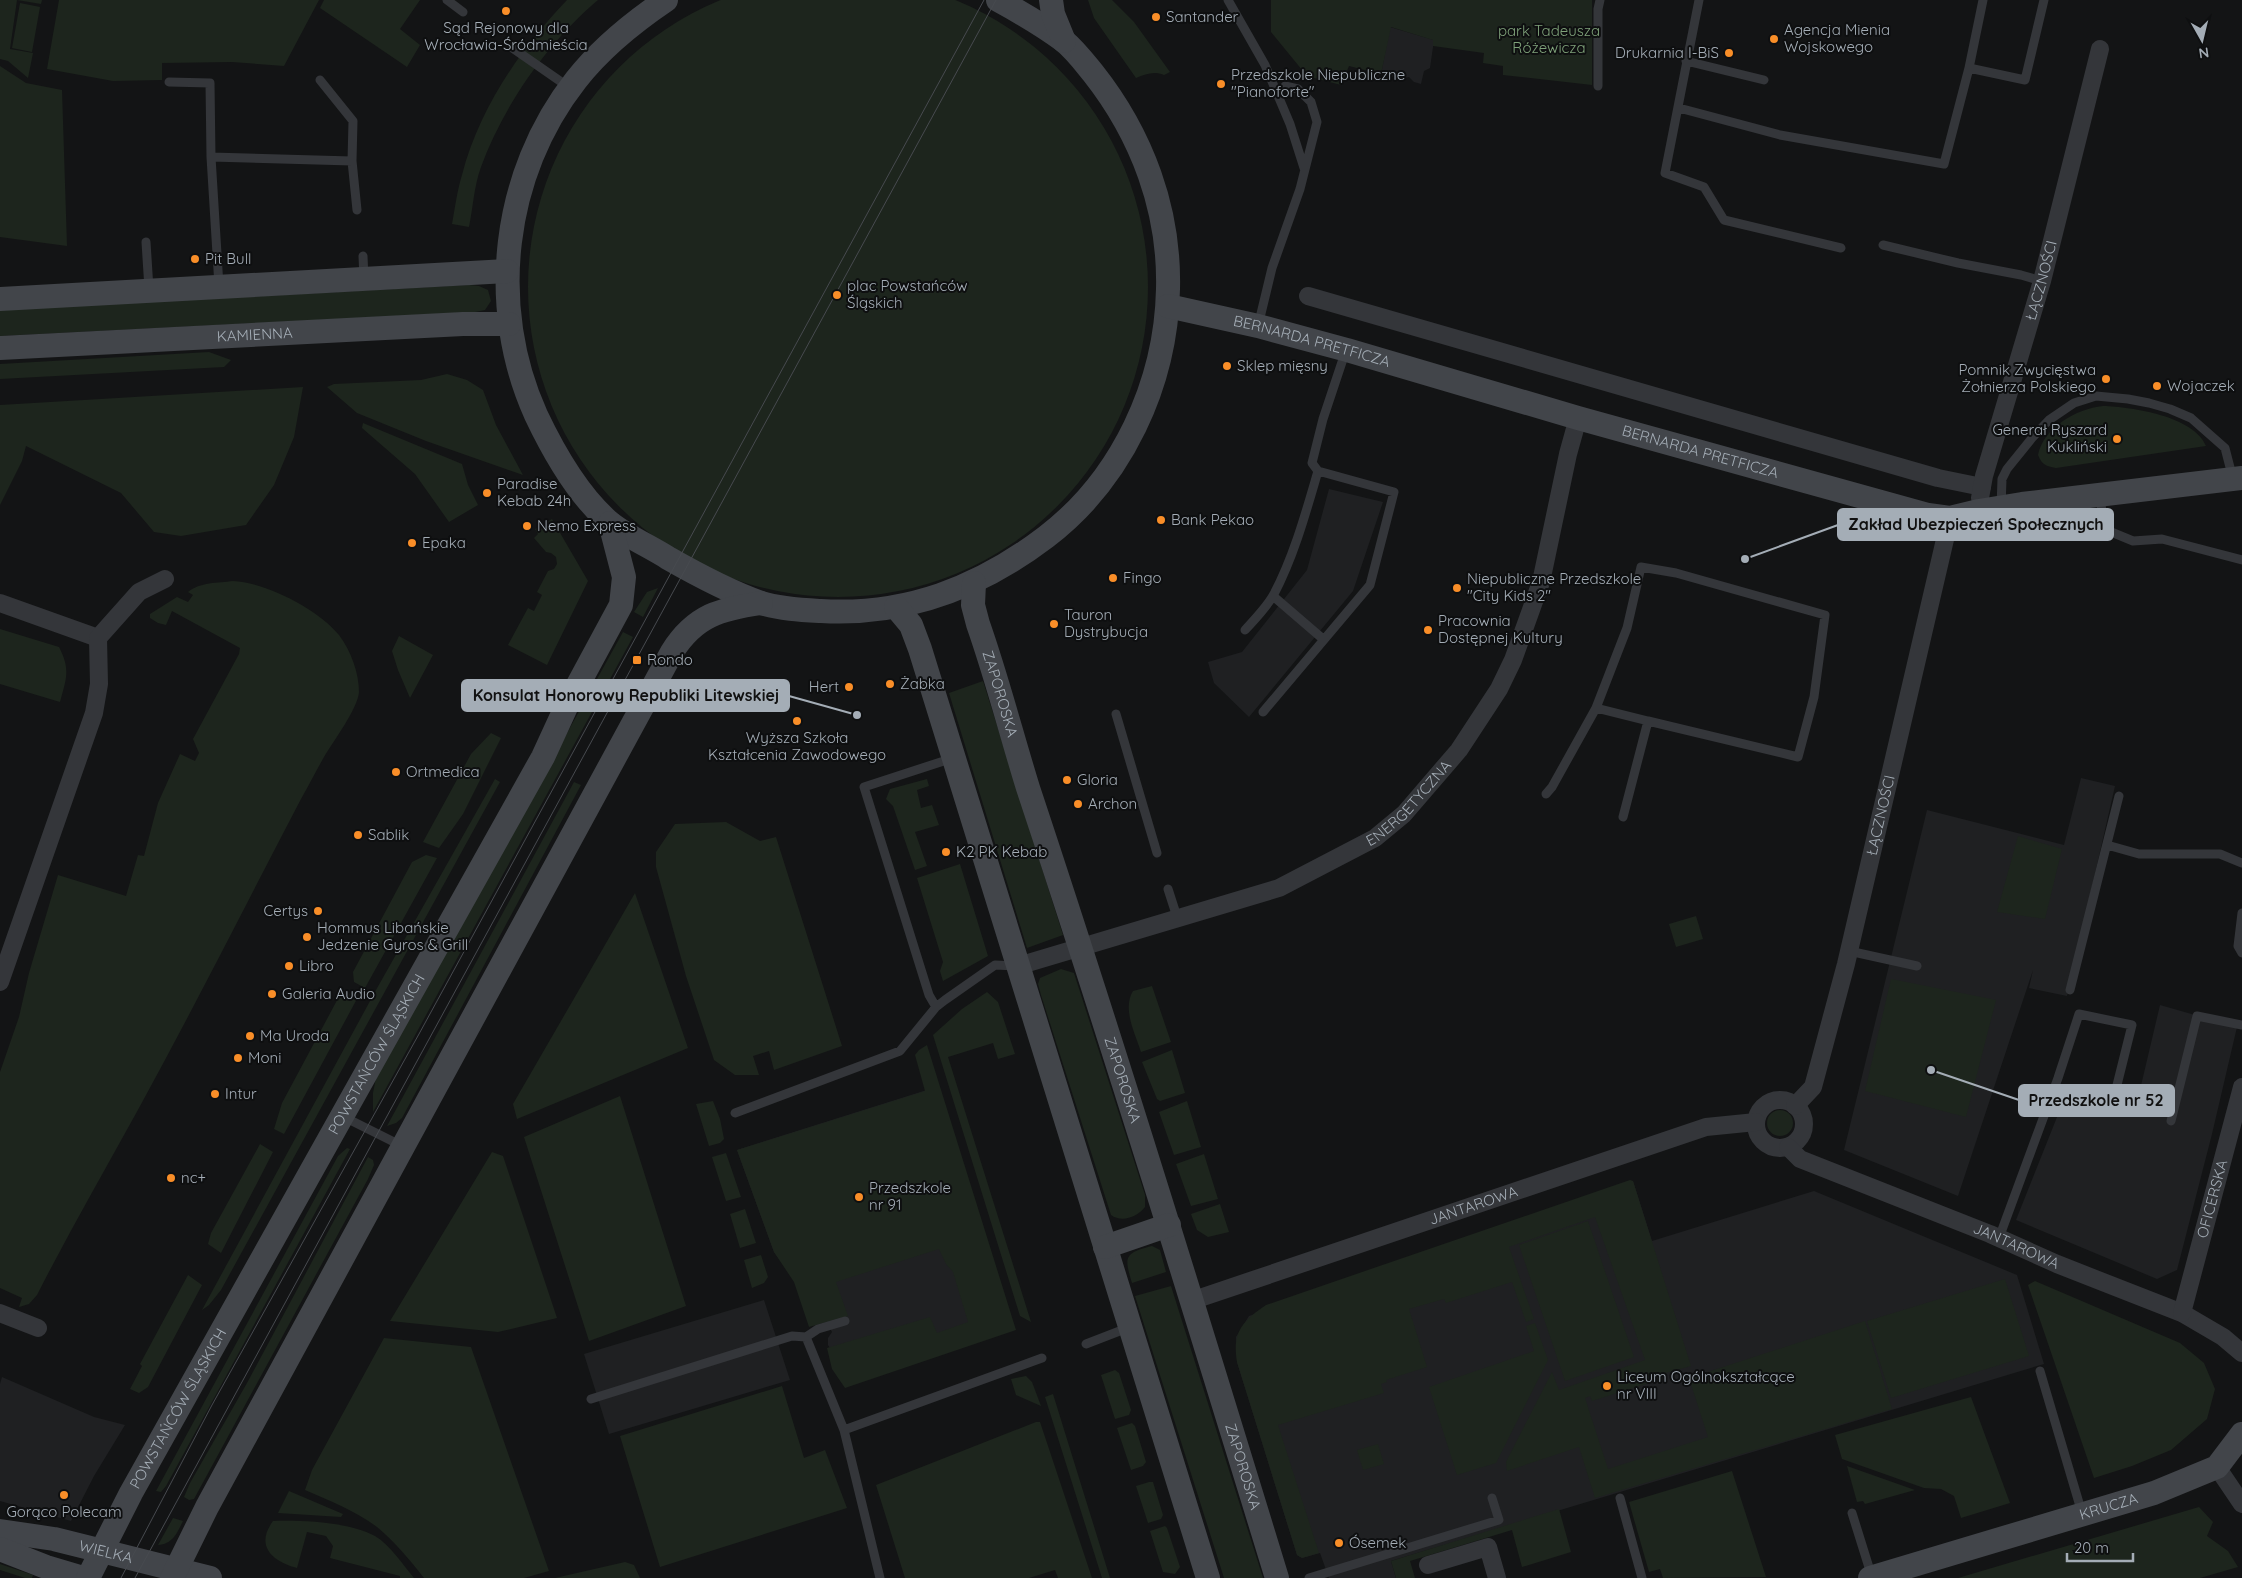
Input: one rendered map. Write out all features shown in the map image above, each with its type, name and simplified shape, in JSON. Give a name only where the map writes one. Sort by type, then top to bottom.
[{"type":"main road","points":[[666,0],[637,20],[607,46],[570,88],[553,114],[529,163],[514,214],[507,271],[509,324],[516,357],[526,392],[550,446],[573,481],[610,523],[691,571],[761,603],[799,610],[838,612],[896,607],[935,597],[974,583],[1017,559],[1062,524],[1102,480],[1132,432],[1152,386],[1159,362],[1168,306],[1168,275],[1165,239],[1159,205],[1149,171],[1128,124],[1110,94],[1080,57],[1064,41],[998,0]]},
{"type":"main road","points":[[1050,0],[1053,14],[1064,41]]},
{"type":"main road","points":[[0,299],[219,287],[363,268],[507,271]]},
{"type":"main road","name":"BERNARDA PRETFICZA","points":[[1168,306],[1258,326],[1347,350],[1578,418],[1928,515],[1950,518],[1990,509],[2237,478]]},
{"type":"main road","name":"KAMIENNA","points":[[0,348],[463,324],[509,324]]},
{"type":"main road","name":"POWSTAŃCÓW ŚLĄSKICH","points":[[88,1578],[131,1493],[543,758],[566,707],[618,612],[624,597],[624,577],[610,523]]},
{"type":"main road","name":"ZAPOROSKA","points":[[974,583],[972,595],[976,616],[1027,784],[1082,948],[1277,1578]]},
{"type":"main road","points":[[174,1573],[207,1507],[678,642],[694,626],[711,615],[736,607],[761,603]]},
{"type":"main road","points":[[896,607],[911,625],[915,634],[1208,1578]]},
{"type":"main road","points":[[1105,1247],[1169,1225]]},
{"type":"main road","points":[[2217,1467],[2242,1434]]},
{"type":"main road","name":"KRUCZA","points":[[1871,1578],[2083,1516],[2154,1493],[2217,1467]]},
{"type":"main road","name":"WIELKA","points":[[0,1531],[46,1538],[102,1551],[174,1573],[210,1578]]},
{"type":"main road","name":"WIELKA","points":[[0,1549],[83,1578]]},
{"type":"street","name":"ŁĄCZNOŚCI","points":[[1990,509],[1982,487],[2042,282],[2100,49]]},
{"type":"street","points":[[1308,296],[1938,478],[1982,487]]},
{"type":"street","name":"ENERGETYCZNA","points":[[1018,966],[1178,920],[1279,888],[1374,838],[1404,814],[1459,750],[1499,689],[1525,630],[1541,582],[1568,454],[1578,418]]},
{"type":"street","name":"ŁĄCZNOŚCI","points":[[1795,1106],[1813,1087],[1849,951],[1950,518]]},
{"type":"street","points":[[0,982],[94,713],[99,684],[98,638],[140,592],[165,579]]},
{"type":"street","points":[[0,604],[98,638]]},
{"type":"street","name":"OFICERSKA","points":[[2182,1313],[2242,1087]]},
{"type":"street","points":[[1785,1100],[1795,1106],[1803,1117],[1804,1126],[1802,1134],[1796,1142],[1779,1148],[1770,1146],[1763,1141],[1757,1134],[1756,1122],[1758,1112],[1769,1102],[1785,1100]]},
{"type":"street","name":"JANTAROWA","points":[[1191,1301],[1706,1127],[1756,1122]]},
{"type":"street","name":"JANTAROWA","points":[[1788,1146],[1800,1159],[2182,1313],[2223,1337],[2242,1353]]},
{"type":"street","points":[[0,1313],[38,1328]]},
{"type":"street","points":[[2217,1467],[2242,1504]]},
{"type":"street","points":[[1428,1565],[1488,1547],[1497,1578]]},
{"type":"lane","points":[[447,0],[463,12]]},
{"type":"lane","points":[[1228,0],[1265,65],[1290,124],[1304,168]]},
{"type":"lane","points":[[1598,86],[1598,9],[1600,0]]},
{"type":"lane","points":[[1700,0],[1665,173],[1704,187],[1724,220],[1841,248]]},
{"type":"lane","points":[[1679,108],[1780,135],[1944,164],[1969,68],[1983,0]]},
{"type":"lane","points":[[1969,68],[2025,80],[2044,0]]},
{"type":"lane","points":[[512,47],[570,88]]},
{"type":"lane","points":[[1686,62],[1764,80]]},
{"type":"lane","points":[[320,80],[353,121],[352,161],[357,210]]},
{"type":"lane","points":[[169,82],[210,83],[211,157],[219,287]]},
{"type":"lane","points":[[1258,326],[1271,274],[1292,217],[1317,122],[1311,102],[1298,89],[1285,86]]},
{"type":"lane","points":[[211,157],[352,161]]},
{"type":"lane","points":[[146,242],[149,292]]},
{"type":"lane","points":[[1884,245],[2042,282]]},
{"type":"lane","points":[[1263,712],[1370,585],[1394,492],[1318,471],[1312,464],[1316,444],[1347,350]]},
{"type":"lane","points":[[1990,509],[2007,469],[2032,438],[2049,420],[2074,403],[2096,396],[2149,403],[2191,418],[2225,448],[2237,478]]},
{"type":"lane","points":[[1245,630],[1273,596],[1308,508],[1318,471]]},
{"type":"lane","points":[[2100,494],[2104,529],[2133,542],[2162,539],[2242,560]]},
{"type":"lane","points":[[1546,794],[1552,787],[1596,708],[1627,628],[1641,567],[1676,573],[1825,616],[1814,697],[1798,757],[1596,708]]},
{"type":"lane","points":[[1273,596],[1323,640]]},
{"type":"lane","points":[[1116,714],[1157,853]]},
{"type":"lane","points":[[1623,817],[1648,720]]},
{"type":"lane","points":[[936,1007],[929,995],[864,787],[953,758]]},
{"type":"lane","points":[[2070,990],[2119,796]]},
{"type":"lane","points":[[2107,845],[2139,854],[2220,854],[2242,863]]},
{"type":"lane","points":[[1168,889],[1178,920]]},
{"type":"lane","points":[[2242,913],[2238,946],[2242,953]]},
{"type":"lane","points":[[1849,951],[1917,966]]},
{"type":"lane","points":[[735,1113],[900,1052],[936,1007],[995,966],[1018,966]]},
{"type":"lane","points":[[1999,1238],[2058,1078],[2078,1014],[2132,1025],[2113,1101]]},
{"type":"lane","points":[[2171,1121],[2197,1016],[2242,1025]]},
{"type":"lane","points":[[341,1116],[404,1147]]},
{"type":"lane","points":[[591,1399],[792,1336],[806,1337],[818,1329],[845,1321]]},
{"type":"lane","points":[[1086,1344],[1130,1327]]},
{"type":"lane","points":[[806,1337],[844,1430],[880,1578]]},
{"type":"lane","points":[[844,1430],[1042,1358]]},
{"type":"lane","points":[[2040,1371],[2083,1516]]},
{"type":"lane","points":[[1309,1578],[1498,1520],[1492,1498]]},
{"type":"lane","points":[[1620,1498],[1642,1578]]},
{"type":"lane","points":[[1852,1513],[1871,1578]]},
{"type":"shaded area","points":[[1390,27],[1434,40],[1430,68],[1424,71],[1421,84],[1414,82],[1409,77],[1400,79],[1381,74]]},
{"type":"shaded area","points":[[1329,489],[1383,502],[1353,591],[1249,717],[1214,683],[1208,662],[1242,652],[1307,570]]},
{"type":"shaded area","points":[[2081,778],[2115,786],[2067,996],[2029,988],[2033,970],[1958,1196],[1844,1150],[1927,810],[2064,845]]},
{"type":"shaded area","points":[[2160,1005],[2237,1027],[2177,1270],[2157,1279],[2016,1220],[2067,1092],[2135,1111]]},
{"type":"shaded area","name":"Przedszkole nr 91","points":[[930,1089],[1005,1329],[849,1379],[828,1345],[828,1338],[832,1332],[829,1326],[774,1252],[737,1150]]},
{"type":"shaded area","name":"Liceum Ogólnokształcące nr VIII","points":[[1633,1181],[1652,1241],[1814,1191],[2017,1275],[2044,1364],[1391,1561],[1396,1578],[1329,1578],[1320,1553],[1302,1558],[1297,1555],[1237,1362],[1236,1337],[1249,1316]]},
{"type":"shaded area","points":[[764,1300],[790,1380],[609,1434],[584,1354]]},
{"type":"shaded area","points":[[2,1377],[94,1417],[125,1425],[94,1476],[71,1521],[0,1501],[0,1384]]},
{"type":"green space","name":"plac Powstańców Śląskich","points":[[838,-23],[868,-22],[899,-17],[957,0],[984,13],[1010,29],[1058,67],[1096,115],[1112,141],[1125,168],[1142,226],[1147,257],[1147,317],[1142,348],[1125,406],[1112,433],[1096,459],[1058,507],[1010,545],[984,561],[957,574],[899,591],[868,596],[838,597],[808,596],[777,591],[719,574],[692,561],[666,545],[618,507],[580,459],[564,433],[551,406],[534,348],[529,317],[528,287],[529,257],[534,226],[551,168],[564,141],[580,115],[618,67],[666,29],[692,13],[719,0],[777,-17],[808,-22]]},
{"type":"green space","points":[[0,0],[17,0],[10,49],[33,53],[28,78],[8,61],[0,59]]},
{"type":"green space","points":[[17,0],[42,0],[41,4]]},
{"type":"green space","points":[[59,0],[319,0],[284,66],[232,62],[162,63],[162,80],[113,81],[47,69]]},
{"type":"green space","points":[[324,0],[420,0],[400,29],[420,45],[407,67],[320,8]]},
{"type":"green space","points":[[567,0],[598,0],[562,35],[529,76],[490,144],[475,189],[469,227],[452,224],[459,187],[469,151],[490,104],[503,81],[533,39]]},
{"type":"green space","points":[[1088,0],[1112,0],[1134,22],[1170,72],[1164,75],[1157,73],[1136,78],[1094,18]]},
{"type":"green space","name":"park Tadeusza Różewicza","points":[[1271,0],[1592,0],[1592,85],[1503,75],[1503,66],[1483,63],[1484,53],[1433,46],[1433,40],[1391,27],[1381,74],[1349,66],[1341,85],[1307,76],[1271,32]]},
{"type":"green space","points":[[20,3],[40,7],[32,52],[12,48]]},
{"type":"green space","points":[[0,66],[26,83],[62,90],[67,246],[0,237]]},
{"type":"green space","points":[[479,286],[488,290],[491,301],[485,310],[0,336],[0,310]]},
{"type":"green space","points":[[209,352],[231,360],[224,367],[0,379],[0,364]]},
{"type":"green space","points":[[447,374],[467,380],[483,390],[496,425],[523,475],[426,441],[357,413],[327,387],[334,384],[421,380]]},
{"type":"green space","points":[[303,387],[294,437],[274,485],[246,525],[181,536],[154,532],[121,493],[26,446],[22,461],[0,505],[0,405]]},
{"type":"green space","points":[[2103,406],[2130,408],[2176,420],[2189,427],[2206,446],[2056,468],[2043,463],[2038,455],[2041,445],[2054,428],[2072,415]]},
{"type":"green space","points":[[363,423],[462,464],[468,485],[478,505],[449,522],[415,474],[362,428]]},
{"type":"green space","points":[[552,519],[588,581],[547,665],[508,645],[528,608],[534,611],[542,595],[537,592],[548,571],[554,569],[557,564],[556,557],[546,552],[534,538],[538,534],[535,529]]},
{"type":"green space","points":[[233,581],[260,586],[275,592],[305,607],[330,625],[343,641],[354,662],[359,685],[358,699],[301,799],[180,1031],[37,1295],[29,1304],[19,1307],[22,1298],[0,1288],[0,1072],[19,1017],[29,973],[58,875],[126,896],[138,855],[144,856],[158,803],[180,754],[195,761],[199,753],[193,739],[239,654],[240,648],[172,611],[166,625],[150,618],[150,614],[177,597],[188,602],[193,595],[188,592],[198,586]]},
{"type":"green space","points":[[658,588],[643,617],[634,612],[647,592]]},
{"type":"green space","points":[[0,629],[59,647],[66,668],[60,702],[0,684]]},
{"type":"green space","points":[[623,632],[633,637],[373,1112],[373,1093],[376,1078]]},
{"type":"green space","points":[[399,636],[433,655],[410,698],[392,651]]},
{"type":"green space","points":[[983,681],[1063,935],[1027,948],[949,693]]},
{"type":"green space","points":[[491,733],[501,738],[463,814],[439,848],[423,842],[471,754]]},
{"type":"green space","points":[[495,779],[500,782],[221,1290],[209,1305],[202,1310],[376,990]]},
{"type":"green space","points":[[927,779],[929,786],[917,790],[921,808],[932,805],[939,825],[915,832],[927,866],[915,870],[893,806],[886,799],[890,789]]},
{"type":"green space","points":[[574,782],[581,785],[402,1118],[396,1123],[387,1126]]},
{"type":"green space","points":[[726,822],[760,841],[776,837],[842,1046],[774,1070],[769,1051],[753,1056],[759,1075],[735,1075],[714,1060],[686,976],[656,867],[656,852],[675,824]]},
{"type":"green space","points":[[2018,836],[2062,849],[2045,919],[1997,912]]},
{"type":"green space","points":[[426,855],[437,858],[365,988],[354,982],[353,972],[412,862]]},
{"type":"green space","points":[[960,864],[988,956],[943,981],[940,971],[943,962],[917,878]]},
{"type":"green space","points":[[635,893],[688,1048],[517,1119],[513,1104]]},
{"type":"green space","points":[[1696,916],[1703,939],[1676,947],[1669,924]]},
{"type":"green space","points":[[1061,969],[1074,973],[1145,1195],[1145,1207],[1138,1214],[1129,1218],[1120,1219],[1111,1215],[1041,995],[1038,984],[1040,978]]},
{"type":"green space","points":[[1891,979],[1996,1000],[1966,1117],[1865,1091]]},
{"type":"green space","points":[[1152,986],[1171,1042],[1141,1052],[1129,1013],[1130,998],[1133,991]]},
{"type":"green space","points":[[342,991],[358,997],[284,1134],[274,1129],[282,1103]]},
{"type":"green space","points":[[987,992],[998,1002],[1015,1054],[998,1059],[993,1043],[948,1057],[1031,1322],[1020,1316],[933,1035],[962,1009]]},
{"type":"green space","name":"Przedszkole nr 91","points":[[927,1045],[1016,1330],[845,1388],[832,1369],[827,1348],[930,1317],[937,1333],[968,1322],[953,1272],[946,1264],[939,1249],[836,1282],[848,1316],[809,1327],[794,1282],[774,1252],[737,1150],[925,1091],[915,1055]]},
{"type":"green space","points":[[1172,1050],[1185,1093],[1160,1101],[1157,1099],[1142,1062]]},
{"type":"green space","points":[[620,1096],[686,1306],[589,1341],[524,1137]]},
{"type":"green space","points":[[713,1101],[720,1119],[724,1139],[720,1143],[709,1146],[696,1104]]},
{"type":"green space","points":[[1187,1101],[1201,1147],[1174,1155],[1159,1112]]},
{"type":"green space","points":[[1780,1110],[1789,1114],[1793,1123],[1789,1132],[1780,1136],[1771,1132],[1767,1123],[1771,1114]]},
{"type":"green space","points":[[260,1144],[273,1152],[221,1253],[208,1244],[211,1233]]},
{"type":"green space","points":[[347,1148],[350,1149],[166,1486],[161,1492],[156,1491],[338,1156]]},
{"type":"green space","points":[[492,1152],[503,1156],[557,1318],[498,1332],[390,1321]]},
{"type":"green space","points":[[726,1153],[741,1197],[726,1201],[712,1157]]},
{"type":"green space","points":[[1204,1154],[1218,1199],[1191,1206],[1176,1164]]},
{"type":"green space","points":[[368,1157],[373,1160],[374,1165],[368,1179],[194,1499],[189,1500],[184,1497],[190,1483],[247,1383]]},
{"type":"green space","points":[[1630,1180],[1633,1181],[1691,1366],[1651,1377],[1652,1382],[1592,1401],[1590,1396],[1585,1398],[1608,1469],[1708,1437],[1689,1378],[1865,1321],[1892,1409],[1595,1498],[1579,1447],[1507,1471],[1506,1462],[1552,1372],[1559,1390],[1645,1360],[1595,1217],[1509,1247],[1534,1319],[1526,1322],[1512,1282],[1446,1303],[1444,1299],[1409,1309],[1427,1367],[1386,1380],[1387,1382],[1381,1384],[1384,1393],[1278,1425],[1319,1553],[1302,1558],[1297,1555],[1237,1362],[1236,1343],[1245,1322],[1266,1305]]},
{"type":"green space","points":[[1220,1204],[1229,1232],[1208,1237],[1197,1230],[1191,1214]]},
{"type":"green space","points":[[745,1209],[756,1243],[740,1248],[730,1214]]},
{"type":"green space","points":[[1588,1221],[1634,1357],[1565,1381],[1519,1245]]},
{"type":"green space","points":[[1152,1246],[1160,1250],[1166,1272],[1132,1283],[1127,1262],[1129,1257],[1136,1251]]},
{"type":"green space","points":[[761,1255],[768,1277],[764,1283],[752,1288],[744,1260]]},
{"type":"green space","points":[[188,1275],[202,1285],[148,1387],[139,1393],[130,1389],[142,1366],[140,1364]]},
{"type":"green space","points":[[2005,1279],[2029,1356],[1891,1398],[1867,1321]]},
{"type":"green space","points":[[2035,1281],[2180,1343],[2204,1363],[2215,1389],[2207,1419],[2171,1450],[2132,1466],[2094,1478],[2028,1285]]},
{"type":"green space","points":[[1171,1286],[1263,1578],[1224,1578],[1135,1296]]},
{"type":"green space","points":[[1535,1323],[1548,1360],[1496,1463],[1457,1475],[1429,1387],[1534,1351],[1526,1326]]},
{"type":"green space","points":[[384,1338],[471,1347],[549,1571],[524,1578],[424,1578],[402,1551],[369,1521],[352,1511],[305,1490],[312,1470]]},
{"type":"green space","points":[[1115,1370],[1119,1373],[1131,1410],[1129,1415],[1115,1419],[1101,1375]]},
{"type":"green space","points":[[1026,1376],[1032,1382],[1041,1406],[1016,1395],[1011,1379]]},
{"type":"green space","points":[[782,1386],[804,1458],[825,1450],[847,1508],[660,1567],[620,1436]]},
{"type":"green space","points":[[1053,1394],[1110,1578],[1102,1578],[1045,1397]]},
{"type":"green space","points":[[1971,1397],[2010,1503],[1961,1518],[1954,1496],[1941,1489],[1924,1488],[1842,1459],[1835,1435]]},
{"type":"green space","points":[[1040,1422],[1092,1578],[1058,1578],[1055,1570],[1029,1578],[905,1578],[876,1485]]},
{"type":"green space","points":[[1132,1423],[1135,1426],[1146,1462],[1143,1466],[1131,1470],[1117,1428]]},
{"type":"green space","points":[[1378,1444],[1384,1464],[1363,1470],[1357,1450]]},
{"type":"green space","points":[[1847,1466],[1915,1490],[1865,1504],[1863,1501],[1857,1502]]},
{"type":"green space","points":[[1732,1471],[1766,1577],[1663,1578],[1660,1569],[1649,1572],[1629,1502]]},
{"type":"green space","points":[[1153,1482],[1163,1515],[1161,1519],[1148,1523],[1136,1486]]},
{"type":"green space","points":[[289,1491],[343,1514],[341,1517],[278,1513]]},
{"type":"green space","points":[[2199,1507],[2213,1522],[2207,1536],[2228,1551],[2238,1567],[2200,1578],[1958,1578]]},
{"type":"green space","points":[[1559,1509],[1571,1552],[1522,1567],[1512,1530],[1410,1561],[1415,1578],[1396,1578],[1391,1561]]},
{"type":"green space","points":[[173,1518],[183,1521],[179,1530],[167,1543],[158,1545]]},
{"type":"green space","points":[[273,1521],[325,1523],[365,1531],[381,1540],[414,1578],[400,1578],[400,1576],[330,1558],[333,1546],[326,1536],[307,1532],[297,1568],[281,1562],[269,1552],[266,1546],[268,1530]]},
{"type":"green space","points":[[1165,1526],[1180,1567],[1175,1574],[1163,1572],[1150,1531]]},
{"type":"green space","points":[[625,1562],[634,1565],[640,1578],[555,1578]]},
{"type":"green space","points":[[0,1564],[33,1575],[32,1578],[25,1578],[0,1570]]},
{"type":"tram line","points":[[121,1578],[212,1405],[419,1034],[984,0]]},
{"type":"tram line","points":[[135,1578],[996,0]]},
{"type":"place","name":"Sąd Rejonowy dla Wrocławia-Śródmieścia","points":[[506,11]]},
{"type":"place","name":"Santander","points":[[1156,17]]},
{"type":"place","name":"Agencja Mienia Wojskowego","points":[[1774,39]]},
{"type":"place","name":"Drukarnia I-BiS","points":[[1729,53]]},
{"type":"place","name":"Przedszkole Niepubliczne \"Pianoforte\"","points":[[1221,84]]},
{"type":"place","name":"Pit Bull","points":[[195,259]]},
{"type":"place","name":"plac Powstańców Śląskich","points":[[837,295]]},
{"type":"place","name":"Sklep mięsny","points":[[1227,366]]},
{"type":"place","name":"Pomnik Zwycięstwa Żołnierza Polskiego","points":[[2106,379]]},
{"type":"place","name":"Wojaczek","points":[[2157,386]]},
{"type":"place","name":"Generał Ryszard Kukliński","points":[[2117,439]]},
{"type":"place","name":"Paradise Kebab 24h","points":[[487,493]]},
{"type":"place","name":"Bank Pekao","points":[[1161,520]]},
{"type":"place","name":"Nemo Express","points":[[527,526]]},
{"type":"place","name":"Epaka","points":[[412,543]]},
{"type":"place","name":"Zakład Ubezpieczeń Społecznych","points":[[1745,559]]},
{"type":"place","name":"Fingo","points":[[1113,578]]},
{"type":"place","name":"Niepubliczne Przedszkole \"City Kids 2\"","points":[[1457,588]]},
{"type":"place","name":"Tauron Dystrybucja","points":[[1054,624]]},
{"type":"place","name":"Pracownia Dostępnej Kultury","points":[[1428,630]]},
{"type":"place","name":"Rondo","points":[[637,660]]},
{"type":"place","name":"Żabka","points":[[890,684]]},
{"type":"place","name":"Hert","points":[[849,687]]},
{"type":"place","name":"Konsulat Honorowy Republiki Litewskiej","points":[[857,715]]},
{"type":"place","name":"Wyższa Szkoła Kształcenia Zawodowego","points":[[797,721]]},
{"type":"place","name":"Ortmedica","points":[[396,772]]},
{"type":"place","name":"Gloria","points":[[1067,780]]},
{"type":"place","name":"Archon","points":[[1078,804]]},
{"type":"place","name":"Sablik","points":[[358,835]]},
{"type":"place","name":"K2 PK Kebab","points":[[946,852]]},
{"type":"place","name":"Certys","points":[[318,911]]},
{"type":"place","name":"Hommus Libańskie Jedzenie Gyros & Grill","points":[[307,937]]},
{"type":"place","name":"Libro","points":[[289,966]]},
{"type":"place","name":"Galeria Audio","points":[[272,994]]},
{"type":"place","name":"Ma Uroda","points":[[250,1036]]},
{"type":"place","name":"Moni","points":[[238,1058]]},
{"type":"place","name":"Przedszkole nr 52","points":[[1931,1070]]},
{"type":"place","name":"Intur","points":[[215,1094]]},
{"type":"place","name":"nc+","points":[[171,1178]]},
{"type":"place","name":"Przedszkole nr 91","points":[[859,1197]]},
{"type":"place","name":"Liceum Ogólnokształcące nr VIII","points":[[1607,1386]]},
{"type":"place","name":"Gorąco Polecam","points":[[64,1495]]},
{"type":"place","name":"Ósemek","points":[[1339,1543]]}]
